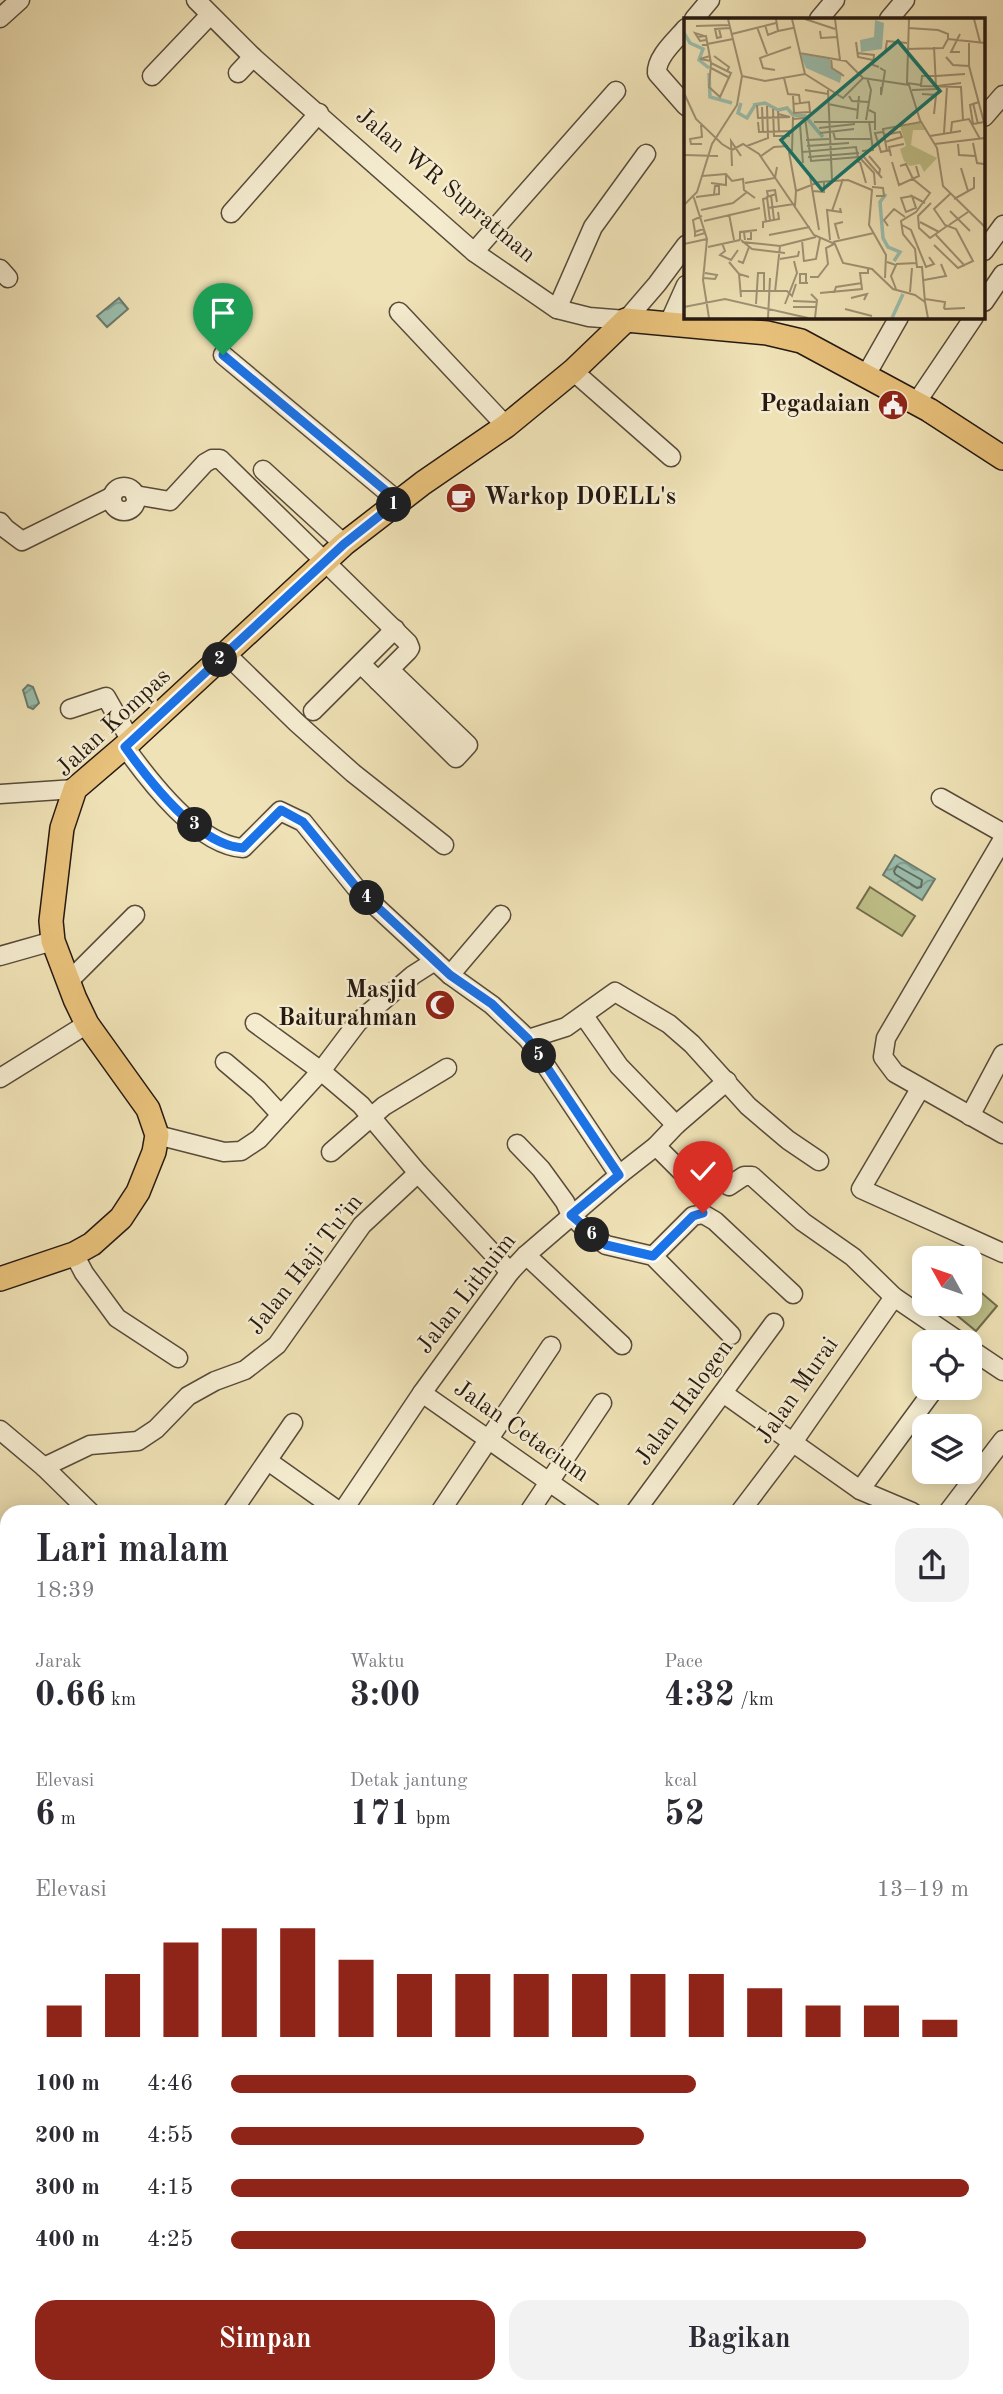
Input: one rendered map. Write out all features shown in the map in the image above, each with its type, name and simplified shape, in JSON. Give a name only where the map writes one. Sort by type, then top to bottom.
[{"type":"main road","name":"Jalan WR Supratman","points":[[626,320],[668,325],[713,323],[801,341],[916,403],[1003,458]]},
{"type":"main road","name":"Jalan Kompas","points":[[157,1135],[148,1109],[87,1024],[53,941],[51,921],[62,828],[75,789],[128,744],[344,544],[398,501],[506,426],[573,371],[626,320]]},
{"type":"main road","points":[[0,1279],[74,1254],[92,1244],[121,1218],[138,1192],[157,1135]]},
{"type":"street","points":[[0,19],[20,0]]},
{"type":"street","name":"Jalan WR Supratman","points":[[195,0],[253,57],[320,113],[474,252],[557,309],[589,317],[626,320]]},
{"type":"street","points":[[695,18],[709,0]]},
{"type":"street","points":[[820,18],[835,0]]},
{"type":"street","points":[[890,18],[905,0]]},
{"type":"street","points":[[152,75],[210,15]]},
{"type":"street","points":[[684,30],[656,68],[657,73],[684,104]]},
{"type":"street","points":[[238,74],[253,57]]},
{"type":"street","points":[[474,252],[616,91]]},
{"type":"street","points":[[986,115],[1003,95]]},
{"type":"street","points":[[231,213],[320,113]]},
{"type":"street","points":[[557,309],[593,227],[646,154]]},
{"type":"street","points":[[986,248],[1003,225]]},
{"type":"street","points":[[626,320],[684,248]]},
{"type":"street","points":[[986,299],[1003,274]]},
{"type":"street","points":[[668,325],[684,289]]},
{"type":"street","points":[[399,312],[506,426]]},
{"type":"street","points":[[866,375],[898,318]]},
{"type":"street","points":[[916,403],[973,318]]},
{"type":"street","points":[[223,355],[398,501]]},
{"type":"street","points":[[573,371],[671,457]]},
{"type":"street","points":[[0,522],[22,541],[111,497],[116,509],[125,511],[135,503],[135,495],[170,501],[205,463],[218,458],[408,643],[410,648],[384,675]]},
{"type":"street","points":[[263,470],[344,544]]},
{"type":"street","points":[[313,711],[395,629]]},
{"type":"street","points":[[226,654],[353,773],[444,845]]},
{"type":"street","points":[[360,664],[384,675],[468,745],[456,758],[384,675]]},
{"type":"street","points":[[70,709],[106,697],[128,744],[161,794],[178,812],[228,847],[243,848],[281,810],[303,822],[357,888],[450,975],[492,1004],[528,1039],[619,1175]]},
{"type":"street","points":[[0,794],[75,789]]},
{"type":"street","points":[[941,798],[1003,833]]},
{"type":"street","points":[[1003,839],[886,1038],[883,1058],[895,1073],[920,1089],[1003,1134]]},
{"type":"street","points":[[68,982],[135,915]]},
{"type":"street","points":[[450,975],[501,915]]},
{"type":"street","points":[[0,956],[53,941]]},
{"type":"street","points":[[157,1135],[224,1152],[241,1151],[259,1139],[321,1071],[358,1022],[413,975],[435,961]]},
{"type":"street","points":[[528,1039],[554,1032],[584,1016],[615,992],[669,1024],[727,1081],[748,1106],[819,1161]]},
{"type":"street","points":[[584,1016],[619,1066],[676,1125]]},
{"type":"street","points":[[255,1023],[321,1071],[373,1116],[418,1173],[510,1272]]},
{"type":"street","points":[[0,1078],[87,1024]]},
{"type":"street","points":[[970,1116],[1003,1054]]},
{"type":"street","points":[[225,1062],[258,1090],[281,1115]]},
{"type":"street","points":[[331,1152],[384,1106],[447,1068]]},
{"type":"street","name":"Jalan Lithuim","points":[[346,1505],[422,1393],[510,1272],[571,1215],[656,1146],[727,1081]]},
{"type":"street","points":[[920,1089],[861,1189],[1003,1253]]},
{"type":"street","points":[[517,1144],[541,1169],[571,1215],[606,1245],[653,1256],[731,1335]]},
{"type":"street","points":[[656,1146],[693,1183],[710,1175],[729,1186],[744,1176],[752,1177],[803,1222],[853,1257],[894,1297],[942,1330]]},
{"type":"street","name":"Jalan Haji Tu’in","points":[[44,1467],[90,1445],[138,1441],[156,1429],[188,1396],[215,1381],[245,1370],[263,1358],[277,1345],[362,1225],[418,1173]]},
{"type":"street","points":[[653,1256],[693,1216],[703,1213],[793,1294]]},
{"type":"street","points":[[74,1254],[84,1273],[117,1318],[178,1358]]},
{"type":"street","points":[[526,1255],[622,1345]]},
{"type":"street","name":"Jalan Murai","points":[[745,1505],[793,1442],[894,1297]]},
{"type":"street","name":"Jalan Halogen","points":[[640,1505],[774,1323]]},
{"type":"street","points":[[445,1505],[551,1346]]},
{"type":"street","points":[[982,1357],[1003,1371]]},
{"type":"street","name":"Jalan Cetacium","points":[[422,1393],[582,1505]]},
{"type":"street","points":[[723,1393],[860,1490],[889,1505]]},
{"type":"street","points":[[860,1490],[926,1400]]},
{"type":"street","points":[[534,1505],[601,1403]]},
{"type":"street","points":[[237,1505],[293,1423]]},
{"type":"street","points":[[0,1430],[44,1467],[82,1505]]},
{"type":"street","points":[[953,1505],[1003,1440]]},
{"type":"street","points":[[268,1461],[331,1505]]},
{"type":"green space","points":[[870,887],[915,916],[902,936],[857,908]]},
{"type":"green space","points":[[982,1293],[997,1306],[975,1330],[958,1316],[982,1316]]},
{"type":"water","points":[[119,298],[128,309],[107,327],[97,316]]},
{"type":"water","points":[[28,685],[33,687],[39,703],[33,709],[28,707],[23,690]]},
{"type":"water","points":[[895,855],[935,879],[922,900],[883,875]]},
{"type":"place","name":"Pegadaian","points":[[893,405]]},
{"type":"place","name":"Warkop DOELL's","points":[[461,498]]},
{"type":"place","name":"Masjid Baiturahman","points":[[440,1005]]},
{"type":"route","points":[[223,355],[398,501],[344,544],[125,747],[178,812],[228,847],[243,848],[281,810],[303,822],[357,888],[450,975],[492,1004],[528,1039],[619,1175],[571,1215],[586,1230],[606,1245],[653,1256],[693,1216],[703,1213]]}]
